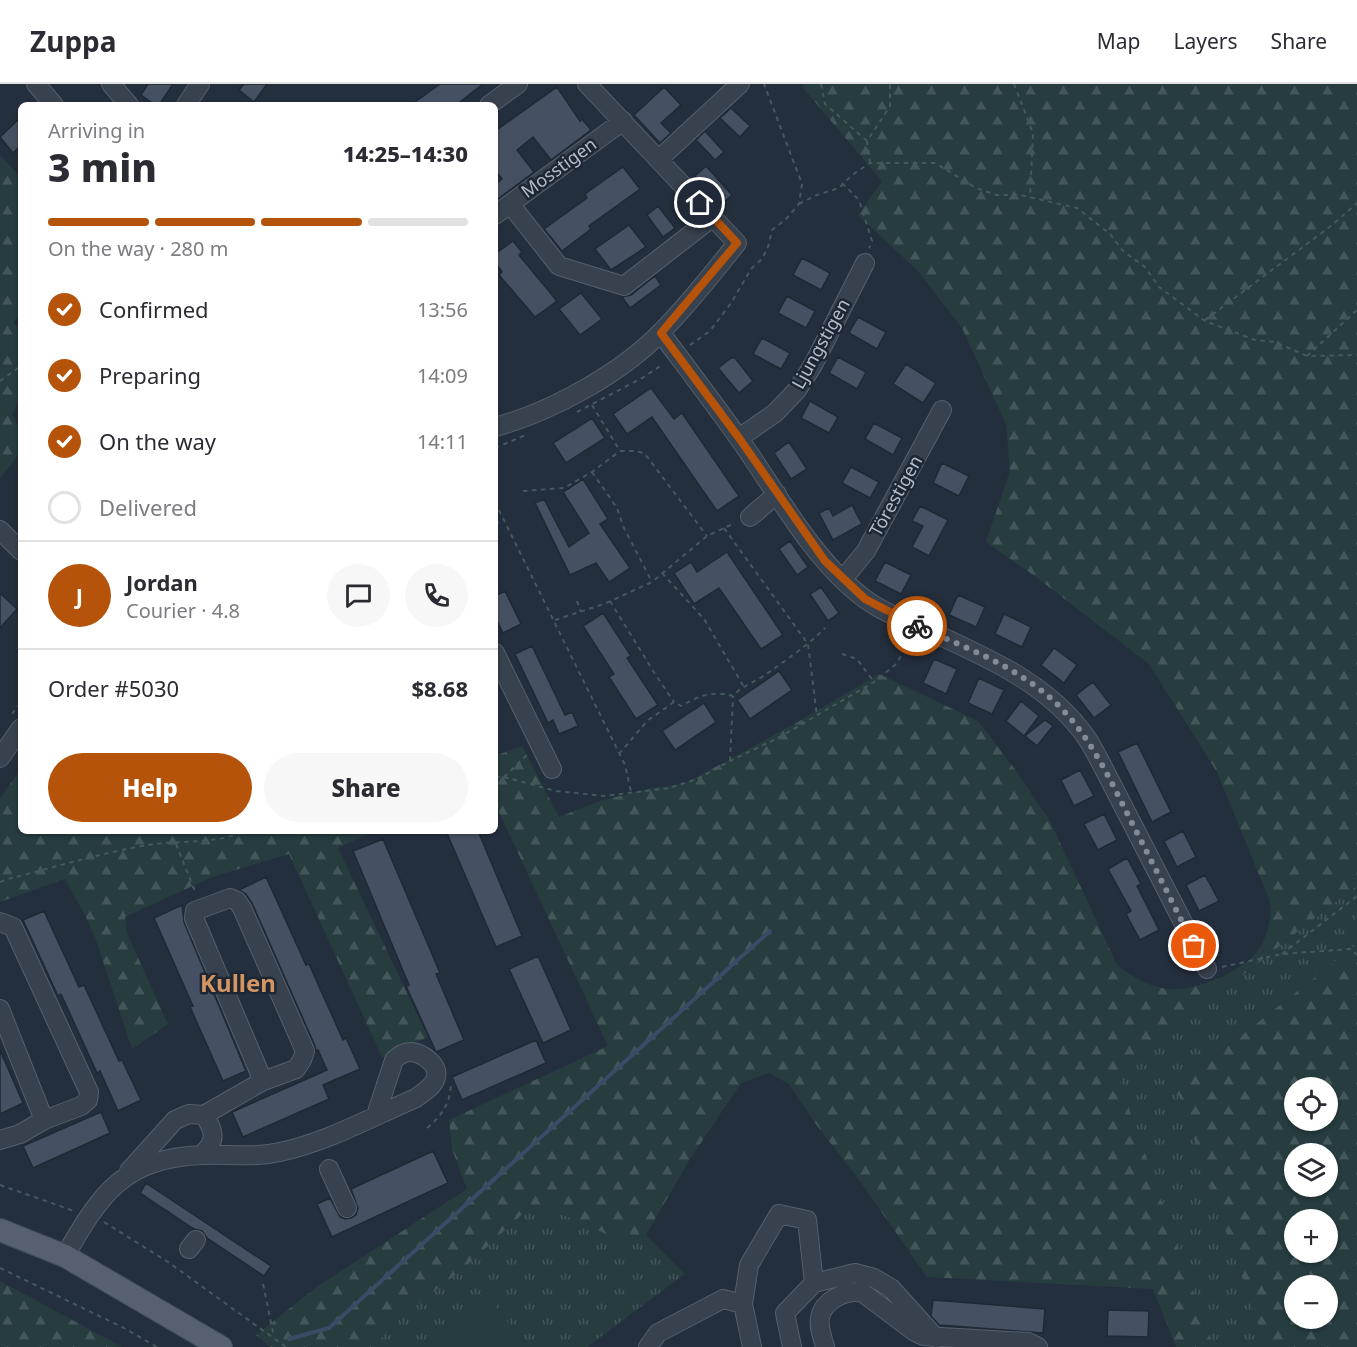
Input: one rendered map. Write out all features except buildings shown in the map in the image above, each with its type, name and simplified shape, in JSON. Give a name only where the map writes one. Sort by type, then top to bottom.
[{"type":"main road","points":[[0,1230],[65,1256],[221,1347]]},
{"type":"street","points":[[36,84],[51,102]]},
{"type":"street","points":[[111,84],[126,102]]},
{"type":"street","points":[[188,102],[200,84]]},
{"type":"street","points":[[493,102],[518,84]]},
{"type":"street","points":[[498,426],[539,411],[575,394],[624,363],[661,333],[737,243],[587,84]]},
{"type":"street","points":[[659,159],[740,84]]},
{"type":"street","name":"Mosstigen","points":[[498,213],[623,122]]},
{"type":"street","points":[[510,204],[559,266],[624,286],[713,217]]},
{"type":"street","name":"Ljungstigen","points":[[739,438],[775,413],[797,390],[813,364],[865,262]]},
{"type":"street","points":[[661,333],[739,438],[825,561],[843,579],[865,599],[895,616],[989,658],[1024,678],[1044,693],[1085,736],[1104,768],[1206,969]]},
{"type":"street","name":"Törestigen","points":[[843,579],[866,551],[942,410]]},
{"type":"street","points":[[750,517],[777,494]]},
{"type":"street","points":[[0,530],[18,548]]},
{"type":"street","points":[[498,659],[552,769]]},
{"type":"street","points":[[0,758],[18,732]]},
{"type":"street","points":[[65,1256],[89,1214],[175,1120],[189,1114],[204,1115],[263,1081],[296,1069],[302,1060],[304,1051],[242,908],[230,898],[195,911],[194,918],[263,1081]]},
{"type":"street","points":[[0,922],[13,927],[89,1092],[88,1100],[81,1106],[44,1120],[20,1134],[0,1140]]},
{"type":"street","points":[[0,1009],[44,1120]]},
{"type":"street","points":[[201,1155],[212,1145],[213,1134],[204,1115]]},
{"type":"street","points":[[125,1176],[146,1166],[201,1155],[262,1156],[284,1151],[310,1144],[375,1115]]},
{"type":"street","points":[[329,1169],[347,1208]]},
{"type":"street","points":[[752,1347],[743,1304],[749,1265],[779,1214],[807,1220],[814,1283]]},
{"type":"street","points":[[792,1347],[785,1313],[814,1283],[855,1273],[874,1278],[891,1288],[936,1338]]},
{"type":"street","points":[[825,1347],[820,1316],[838,1296],[846,1292],[863,1293],[915,1332],[936,1338],[1028,1342],[1038,1347]]},
{"type":"street","points":[[648,1347],[658,1333],[723,1299],[743,1304]]},
{"type":"path","points":[[821,84],[825,104],[867,141],[870,163]]},
{"type":"path","points":[[867,141],[890,106],[890,84]]},
{"type":"path","points":[[1014,84],[1033,133],[1030,198]]},
{"type":"path","points":[[799,204],[839,188],[842,183],[870,163],[935,163],[976,188],[996,195],[1020,195],[1077,208],[1110,234],[1123,251],[1145,267],[1159,287],[1205,321],[1255,340],[1275,342],[1307,356],[1357,356]]},
{"type":"path","points":[[842,183],[859,200],[872,241],[865,262]]},
{"type":"path","points":[[1205,321],[1331,226],[1357,203]]},
{"type":"path","points":[[1307,356],[1357,310]]},
{"type":"path","points":[[0,381],[18,368]]},
{"type":"path","points":[[592,405],[620,451]]},
{"type":"path","points":[[523,491],[564,488],[592,472],[620,451],[637,451],[645,454],[707,536]]},
{"type":"path","points":[[592,472],[617,508],[623,526],[652,582]]},
{"type":"path","points":[[498,508],[620,754],[632,792]]},
{"type":"path","points":[[555,620],[610,601],[652,582],[707,536],[750,517]]},
{"type":"path","points":[[498,523],[504,520]]},
{"type":"path","points":[[724,528],[808,645],[817,716]]},
{"type":"path","points":[[662,573],[704,619],[744,687]]},
{"type":"path","points":[[610,601],[674,702],[681,706],[699,696],[724,693],[733,696]]},
{"type":"path","points":[[578,602],[581,612]]},
{"type":"path","points":[[730,760],[733,696],[808,645],[825,628]]},
{"type":"path","points":[[498,777],[556,791],[604,796],[669,788],[697,779],[730,760],[778,738],[874,682],[895,665],[921,628]]},
{"type":"path","points":[[843,654],[857,659],[874,682]]},
{"type":"path","points":[[620,754],[647,720],[674,702]]},
{"type":"path","points":[[504,777],[539,742]]},
{"type":"path","points":[[0,882],[144,845],[228,838],[238,834]]},
{"type":"path","points":[[176,844],[202,908]]},
{"type":"path","points":[[1282,954],[1357,896]]},
{"type":"path","points":[[1206,969],[1282,954],[1350,949],[1357,955]]},
{"type":"path","points":[[427,1128],[439,1119],[446,1104],[452,1084],[448,1073]]},
{"type":"path","points":[[0,1185],[76,1212],[89,1214],[168,1262],[286,1347]]},
{"type":"path","points":[[0,1268],[124,1328],[157,1347]]},
{"type":"path","points":[[263,1284],[274,1337]]},
{"type":"green space","points":[[803,84],[1357,84],[1357,885],[1117,1074],[1213,1347],[1176,1347],[1153,1289],[927,1277],[789,1084],[769,1073],[741,1083],[690,1159],[646,1235],[633,1238],[613,1237],[543,1206],[532,1205],[462,1270],[399,1318],[373,1347],[270,1347],[256,1335],[318,1286],[467,1189],[452,1149],[449,1120],[608,1046],[498,810],[498,755],[522,746],[559,817],[600,801],[651,788],[684,784],[798,722],[879,674],[978,721],[1050,821],[1117,965],[1128,973],[1160,988],[1178,989],[1204,984],[1242,965],[1259,949],[1265,937],[1270,919],[1269,899],[1217,772],[1149,664],[1036,577],[986,542],[1010,471],[1006,424],[962,328],[918,271],[858,215],[882,181],[804,89]]},
{"type":"green space","points":[[0,155],[18,175],[18,318],[13,322],[18,328],[18,404],[12,414],[18,428],[18,455],[0,478]]},
{"type":"green space","points":[[18,773],[18,834],[368,834],[338,848],[428,1037],[382,1057],[289,854],[212,877],[125,917],[127,933],[168,1024],[132,1049],[96,940],[65,879],[0,902],[0,798]]},
{"type":"green space","points":[[1357,885],[1357,944],[1176,1087],[1266,1347],[1213,1347],[1117,1074]]},
{"type":"green space","points":[[1357,944],[1357,1347],[1266,1347],[1176,1087]]},
{"type":"green space","points":[[532,1205],[543,1206],[633,1238],[646,1235],[685,1274],[587,1347],[373,1347],[399,1318],[462,1270]]},
{"type":"green space","points":[[0,1281],[122,1347],[0,1347]]},
{"type":"green space","points":[[487,1295],[527,1347],[418,1347]]},
{"type":"waterway","points":[[289,1339],[329,1328],[770,931]]},
{"type":"way so far","points":[[917,626],[989,658],[1024,678],[1061,709],[1085,736],[1104,768],[1194,946]]},
{"type":"district","name":"Kullen","points":[[238,984]]},
{"type":"route","points":[[700,203],[737,243],[661,333],[739,438],[825,561],[865,599],[917,626]]}]
